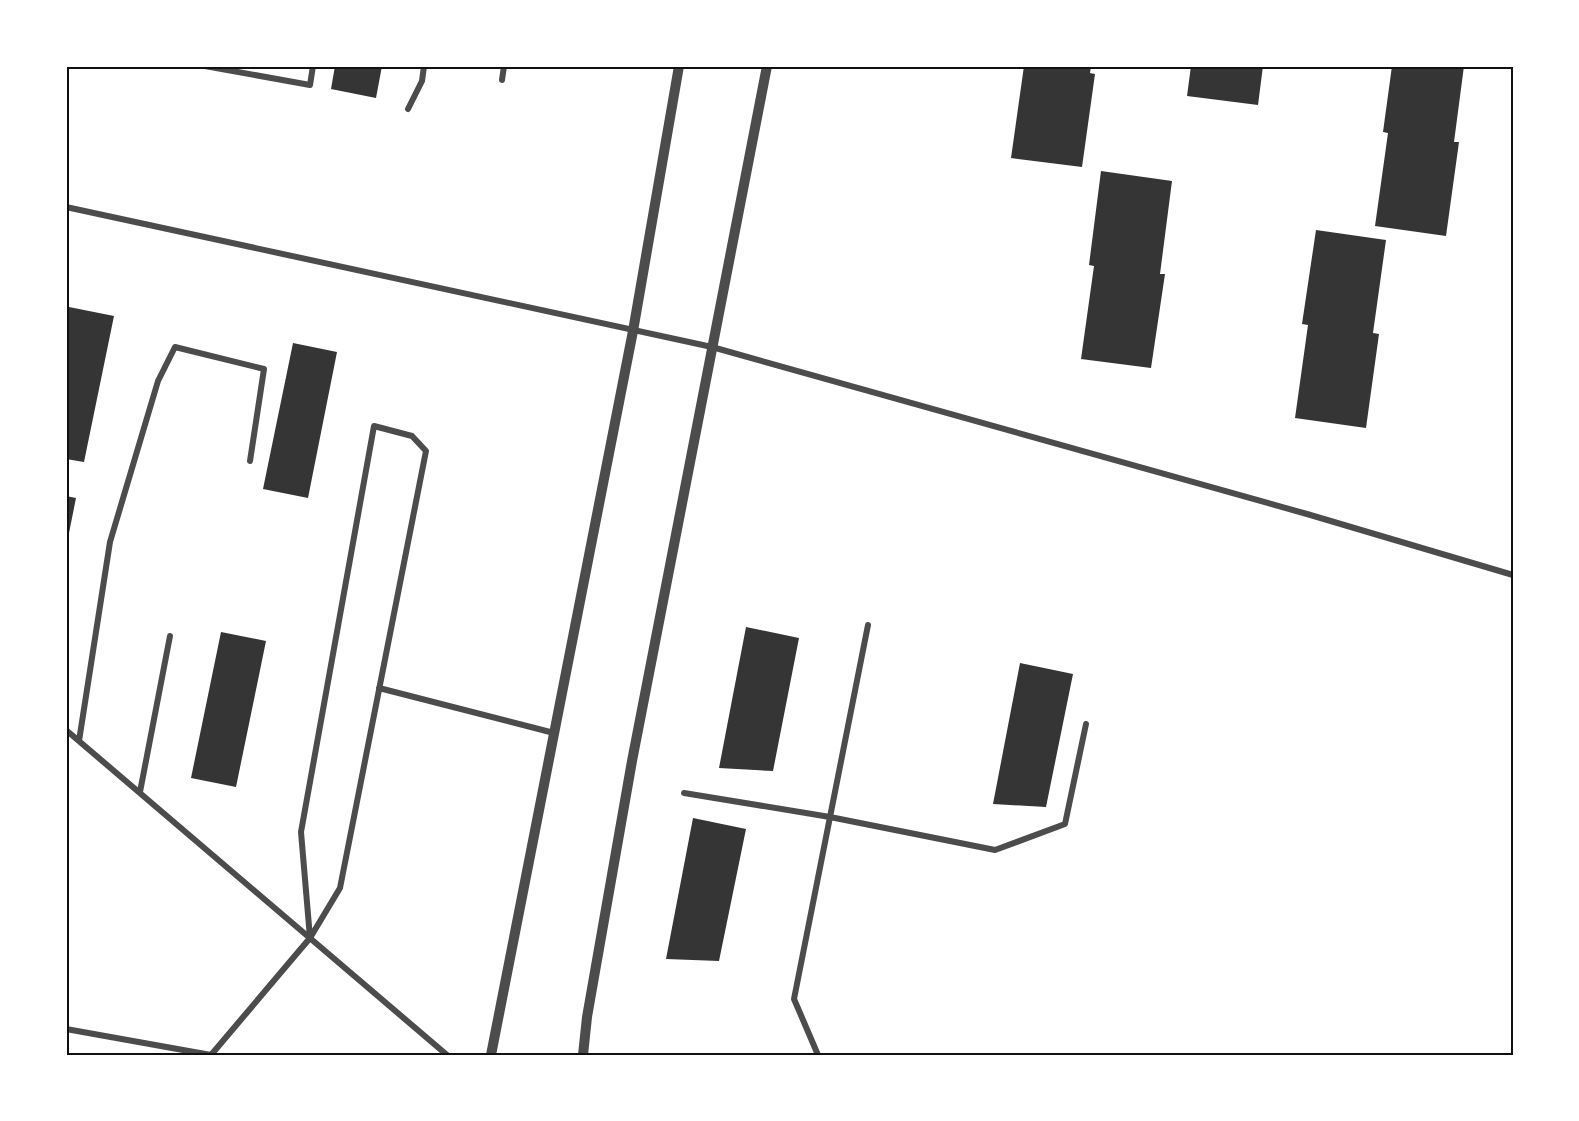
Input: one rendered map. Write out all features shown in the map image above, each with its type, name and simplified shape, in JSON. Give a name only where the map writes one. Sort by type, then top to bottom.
[{"type":"street","points":[[205,66],[310,85],[313,66]]},
{"type":"street","points":[[408,109],[422,81],[424,66]]},
{"type":"street","points":[[502,80],[504,66]]},
{"type":"street","points":[[491,1055],[633,331],[678,66]]},
{"type":"street","points":[[583,1055],[587,1017],[633,761],[767,66]]},
{"type":"street","points":[[66,207],[712,347],[1295,511],[1513,575]]},
{"type":"street","points":[[79,741],[110,542],[159,381],[175,347],[264,369],[250,461]]},
{"type":"street","points":[[66,1029],[211,1055],[310,938],[340,888],[426,451],[412,436],[374,426],[301,832],[310,938]]},
{"type":"street","points":[[818,1055],[794,999],[868,625]]},
{"type":"street","points":[[140,792],[170,636]]},
{"type":"street","points":[[379,688],[554,734]]},
{"type":"street","points":[[684,793],[830,817],[994,850],[1065,824],[1086,724]]},
{"type":"street","points":[[66,730],[447,1055]]},
{"type":"building","points":[[335,66],[382,66],[376,98],[331,89]]},
{"type":"building","points":[[1024,66],[1091,66],[1090,73],[1095,74],[1082,167],[1011,158]]},
{"type":"building","points":[[1191,66],[1263,66],[1258,105],[1187,96]]},
{"type":"building","points":[[1392,66],[1464,66],[1454,142],[1459,142],[1446,236],[1375,226],[1388,133],[1383,132]]},
{"type":"building","points":[[1101,171],[1172,181],[1160,274],[1165,274],[1151,368],[1081,359],[1094,266],[1089,265]]},
{"type":"building","points":[[1316,230],[1386,240],[1373,333],[1379,334],[1366,428],[1295,418],[1308,325],[1302,324]]},
{"type":"building","points":[[69,307],[114,316],[84,462],[66,459],[66,321]]},
{"type":"building","points":[[293,343],[337,352],[308,498],[263,489]]},
{"type":"building","points":[[66,496],[76,498],[67,543],[66,543]]},
{"type":"building","points":[[746,627],[799,638],[773,771],[719,768]]},
{"type":"building","points":[[221,632],[266,641],[236,787],[191,778]]},
{"type":"building","points":[[1020,663],[1073,674],[1046,807],[993,804]]},
{"type":"building","points":[[693,818],[746,829],[719,961],[666,959]]}]
